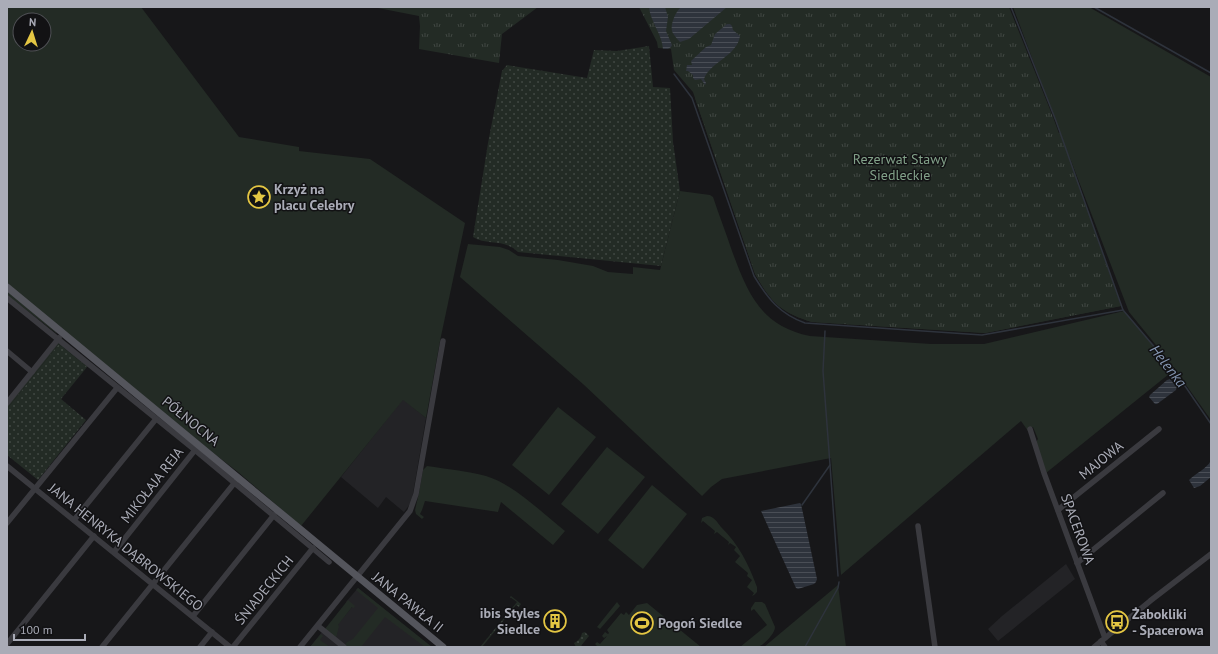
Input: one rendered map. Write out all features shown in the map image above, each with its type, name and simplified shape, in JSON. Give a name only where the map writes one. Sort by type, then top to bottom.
[{"type":"main road","name":"PÓŁNOCNA","points":[[7,287],[237,481],[357,577]]},
{"type":"main road","name":"JANA PAWŁA II","points":[[357,577],[443,647]]},
{"type":"street","name":"PÓŁNOCNA","points":[[7,298],[117,388],[195,450],[237,481],[329,562]]},
{"type":"street","points":[[7,403],[63,333]]},
{"type":"street","points":[[300,647],[410,511],[414,501],[443,341]]},
{"type":"street","points":[[7,351],[32,372]]},
{"type":"street","points":[[7,523],[117,388]]},
{"type":"street","points":[[74,520],[156,419]]},
{"type":"street","name":"SPACEROWA","points":[[1030,429],[1105,647]]},
{"type":"street","name":"MAJOWA","points":[[1058,510],[1159,429]]},
{"type":"street","name":"MIKOŁAJA REJA","points":[[114,552],[195,450]]},
{"type":"street","name":"JANA HENRYKA DĄBROWSKIEGO","points":[[7,466],[230,647]]},
{"type":"street","points":[[102,647],[237,481]]},
{"type":"street","points":[[1077,563],[1164,493]]},
{"type":"street","points":[[192,616],[274,515]]},
{"type":"street","points":[[918,526],[935,647]]},
{"type":"street","points":[[7,644],[94,536]]},
{"type":"street","name":"ŚNIADECKICH","points":[[233,647],[313,548]]},
{"type":"street","points":[[1094,647],[1211,554]]},
{"type":"street","points":[[318,626],[344,647]]},
{"type":"street","points":[[200,647],[212,632]]},
{"type":"shaded area","points":[[649,7],[665,7],[668,17],[666,31],[672,45],[668,49],[663,49],[661,38],[651,17]]},
{"type":"shaded area","points":[[681,7],[727,7],[689,39],[680,42],[673,34],[672,25],[677,11]]},
{"type":"shaded area","points":[[727,24],[730,24],[733,30],[740,36],[738,43],[729,54],[707,73],[704,79],[706,83],[705,85],[701,79],[695,80],[693,75],[686,71],[687,65],[692,65],[691,61],[706,47],[711,45],[715,34]]},
{"type":"shaded area","points":[[1170,379],[1177,386],[1176,390],[1155,404],[1149,397],[1150,395]]},
{"type":"shaded area","points":[[403,399],[426,418],[412,499],[404,512],[386,497],[378,508],[341,477]]},
{"type":"shaded area","points":[[1211,461],[1211,477],[1200,486],[1194,488],[1189,480]]},
{"type":"shaded area","points":[[800,503],[817,579],[814,584],[798,589],[796,588],[761,511]]},
{"type":"shaded area","points":[[1066,564],[1075,579],[998,641],[988,629]]},
{"type":"shaded area","points":[[358,588],[431,647],[310,647],[322,632],[331,633],[352,607],[346,602]]},
{"type":"green space","points":[[7,7],[141,7],[239,137],[299,147],[299,151],[370,159],[465,223],[440,341],[426,418],[403,400],[301,526],[7,284]]},
{"type":"green space","points":[[373,7],[538,7],[502,34],[499,63],[419,49],[419,16]]},
{"type":"green space","name":"Rezerwat Stawy Siedleckie","points":[[639,7],[1009,7],[1053,117],[1121,306],[985,333],[812,322],[784,310],[772,299],[755,274],[693,92],[674,70],[671,49],[658,48],[657,42]]},
{"type":"green space","name":"Rezerwat Stawy Siedleckie","points":[[1013,7],[1089,7],[1211,77],[1211,420],[1169,361],[1129,312],[1068,153],[1121,306],[985,333],[812,322],[784,310],[778,305],[772,299],[755,274],[695,98],[837,133],[1060,133]]},
{"type":"green space","points":[[649,46],[653,87],[670,88],[673,142],[680,191],[661,266],[518,252],[501,243],[478,240],[473,237],[488,143],[502,71],[507,65],[587,78],[594,50],[617,51]]},
{"type":"green space","points":[[680,191],[710,195],[713,197],[738,267],[751,294],[768,316],[779,325],[793,331],[810,336],[931,344],[984,344],[1124,311],[1174,370],[1046,473],[1036,442],[1038,439],[1033,427],[1028,431],[1021,421],[841,575],[831,458],[722,479],[702,496],[583,384],[460,277],[468,244],[500,247],[509,250],[518,256],[558,260],[593,266],[608,272],[633,274],[633,267],[660,270]]},
{"type":"green space","points":[[7,291],[56,332],[56,333],[7,295]]},
{"type":"green space","points":[[58,343],[88,366],[87,367],[59,344],[7,409],[7,406]]},
{"type":"green space","points":[[59,344],[87,367],[61,399],[86,420],[38,480],[7,455],[7,409]]},
{"type":"green space","points":[[558,407],[596,437],[549,495],[512,465]]},
{"type":"green space","points":[[607,447],[645,477],[598,534],[561,504]]},
{"type":"green space","points":[[427,466],[472,473],[497,480],[517,492],[565,531],[553,545],[501,502],[498,512],[425,501],[420,514],[424,517],[422,519],[416,514],[415,510],[423,470]]},
{"type":"green space","points":[[652,485],[687,514],[643,569],[608,540]]},
{"type":"green space","points":[[707,516],[712,517],[715,520],[733,541],[742,555],[757,587],[757,592],[754,595],[752,596],[754,593],[747,587],[752,580],[747,576],[748,573],[735,562],[740,556],[734,550],[736,547],[730,543],[728,545],[729,542],[717,532],[714,534],[715,531],[703,521],[701,523],[702,518]]},
{"type":"green space","points":[[838,585],[846,647],[764,647]]},
{"type":"green space","points":[[358,588],[432,647],[425,647],[385,617],[361,647],[348,647],[345,645],[353,639],[378,608],[356,590]]},
{"type":"green space","points":[[511,596],[521,604],[519,607],[516,605],[482,647],[480,647],[517,602],[510,597]]},
{"type":"green space","points":[[348,600],[355,606],[354,608],[352,607],[338,625],[336,638],[325,629]]},
{"type":"green space","points":[[617,602],[620,606],[600,629],[597,627]]},
{"type":"green space","points":[[755,602],[762,602],[765,604],[775,627],[773,633],[768,639],[757,647],[740,647],[767,625],[754,609],[751,611],[751,608]]},
{"type":"green space","name":"Pogoń Siedlce","points":[[647,603],[701,647],[598,647],[595,644],[597,642],[600,644],[607,636],[604,638],[602,636],[605,632],[608,634],[609,633],[607,630],[621,613],[624,615],[626,612],[629,615],[637,605]]},
{"type":"green space","points":[[585,632],[589,636],[580,647],[576,647],[574,643],[579,639],[582,633]]},
{"type":"green space","points":[[321,634],[323,636],[320,640],[330,647],[310,647]]},
{"type":"waterway","name":"Helenka","points":[[1011,7],[1056,121],[1123,310],[1174,370],[1211,424]]},
{"type":"waterway","points":[[1094,7],[1211,73]]},
{"type":"waterway","points":[[674,74],[692,98],[754,276],[764,292],[775,305],[788,315],[805,323],[982,335],[1123,310]]},
{"type":"waterway","points":[[802,505],[830,465],[823,371],[825,331]]},
{"type":"waterway","points":[[830,465],[838,576]]},
{"type":"waterway","points":[[805,647],[838,588],[839,582]]},
{"type":"place","name":"Krzyż na placu Celebry","points":[[259,197]]},
{"type":"place","name":"ibis Styles Siedlce","points":[[555,621]]},
{"type":"place","name":"Żabokliki - Spacerowa","points":[[1117,622]]},
{"type":"place","name":"Pogoń Siedlce","points":[[642,623]]}]
